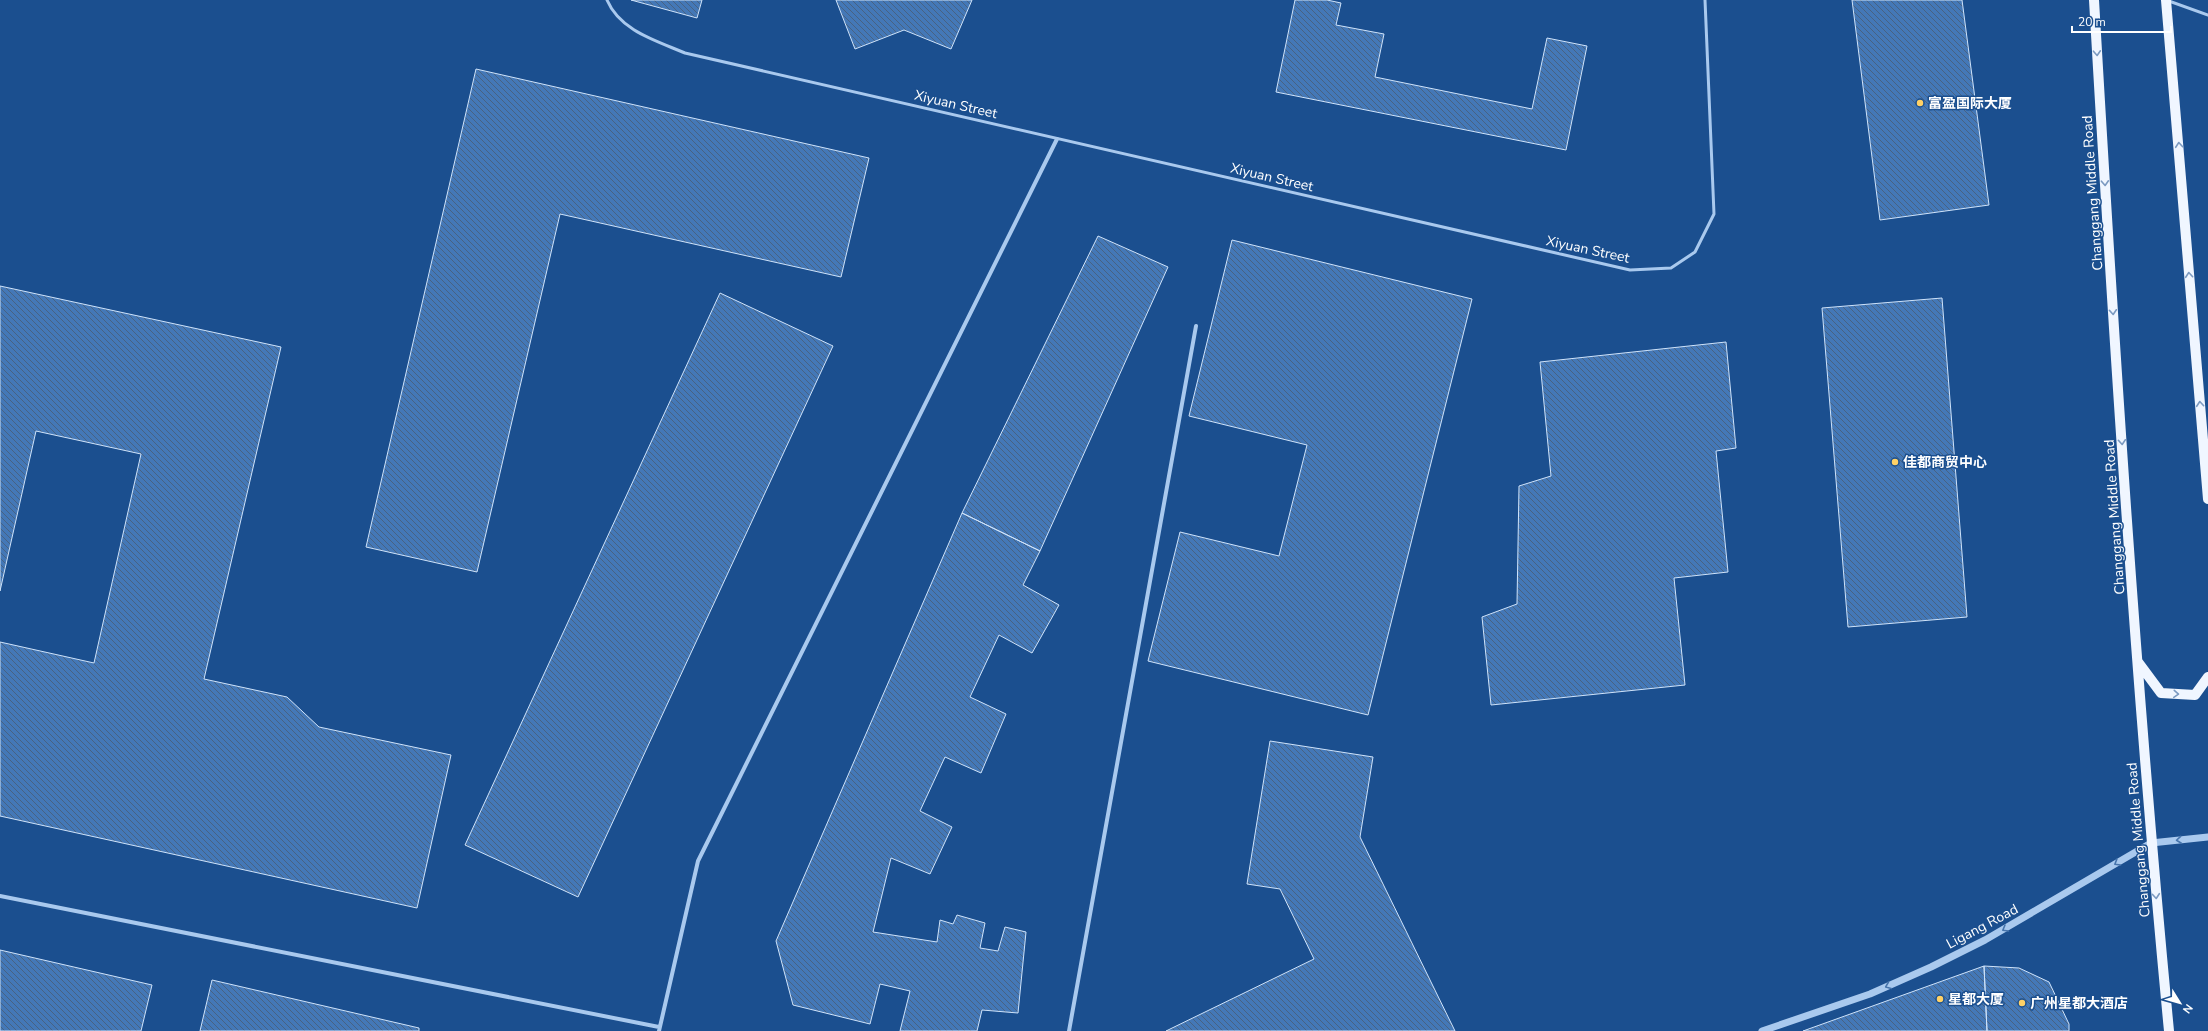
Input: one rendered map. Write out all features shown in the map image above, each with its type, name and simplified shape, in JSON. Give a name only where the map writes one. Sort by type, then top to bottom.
[{"type":"main road","name":"Changgang Middle Road","points":[[2094,0],[2108,235],[2151,843],[2169,1031]]},
{"type":"main road","points":[[2167,0],[2208,499]]},
{"type":"main road","points":[[2138,662],[2161,693],[2195,695],[2208,677]]},
{"type":"street","points":[[0,896],[659,1029],[698,861],[1057,139]]},
{"type":"street","points":[[1069,1031],[1196,326]]},
{"type":"street","name":"Ligang Road","points":[[1762,1031],[1870,994],[1931,967],[1985,940],[2151,843],[2208,837]]},
{"type":"lane","name":"Xiyuan Street","points":[[607,0],[611,9],[634,31],[686,53],[1630,270],[1670,268],[1695,252],[1714,214],[1705,0]]},
{"type":"lane","points":[[2167,0],[2208,15]]},
{"type":"building","points":[[631,0],[702,0],[697,18]]},
{"type":"building","points":[[836,0],[972,0],[951,49],[904,30],[855,49]]},
{"type":"building","points":[[1295,0],[1327,0],[1341,3],[1336,25],[1384,34],[1375,77],[1532,109],[1547,38],[1587,46],[1566,150],[1276,92]]},
{"type":"building","name":"富盈国际大厦","points":[[1852,0],[1962,0],[1989,205],[1880,220]]},
{"type":"building","points":[[476,69],[869,158],[841,277],[560,214],[477,572],[366,547]]},
{"type":"building","points":[[1098,236],[1168,267],[1040,551],[962,513]]},
{"type":"building","points":[[1232,240],[1472,299],[1368,715],[1148,661],[1180,532],[1279,556],[1307,445],[1189,416]]},
{"type":"building","points":[[0,286],[281,347],[204,679],[287,697],[319,727],[451,755],[417,908],[0,816],[0,642],[94,663],[141,454],[36,431],[0,591]]},
{"type":"building","points":[[720,293],[833,346],[578,897],[465,845]]},
{"type":"building","name":"佳都商贸中心","points":[[1942,298],[1967,617],[1848,627],[1822,308]]},
{"type":"building","points":[[1726,342],[1736,448],[1716,451],[1728,572],[1674,578],[1685,685],[1491,705],[1482,617],[1517,604],[1519,486],[1551,476],[1540,362]]},
{"type":"building","points":[[962,513],[1040,551],[1023,585],[1059,605],[1032,653],[999,635],[970,697],[1006,714],[981,773],[945,757],[920,811],[952,827],[930,874],[891,858],[873,932],[937,942],[940,920],[953,924],[957,915],[985,923],[980,948],[998,951],[1005,927],[1026,932],[1018,1013],[982,1010],[977,1031],[900,1031],[910,991],[880,984],[870,1024],[793,1005],[776,941]]},
{"type":"building","points":[[1270,741],[1373,757],[1360,837],[1455,1031],[1166,1031],[1314,959],[1280,889],[1247,884]]},
{"type":"building","points":[[0,950],[152,985],[141,1031],[0,1031]]},
{"type":"building","name":"广州星都大酒店","points":[[1984,966],[2019,968],[2049,982],[2069,1024],[2069,1031],[1987,1031]]},
{"type":"building","name":"星都大厦","points":[[1984,966],[1987,1031],[1803,1031]]},
{"type":"building","points":[[212,980],[419,1028],[419,1031],[200,1031]]},
{"type":"place","name":"富盈国际大厦","points":[[1920,103]]},
{"type":"place","name":"佳都商贸中心","points":[[1895,462]]},
{"type":"place","name":"星都大厦","points":[[1940,999]]},
{"type":"place","name":"广州星都大酒店","points":[[2022,1003]]}]
